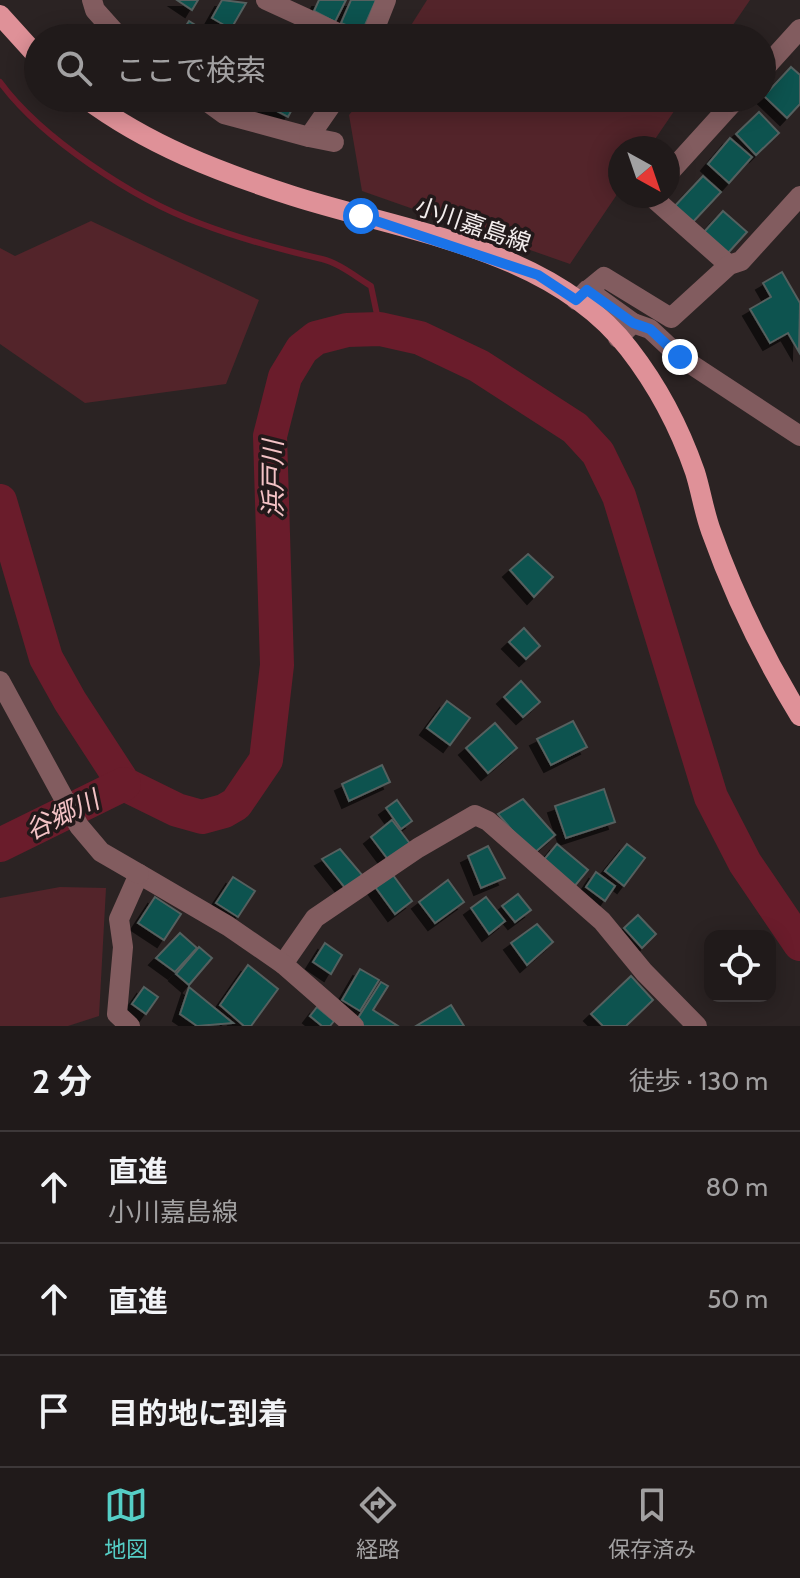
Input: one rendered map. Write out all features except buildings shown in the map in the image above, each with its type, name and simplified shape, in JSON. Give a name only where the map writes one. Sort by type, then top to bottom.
[{"type":"main road","points":[[0,15],[24,42]]},
{"type":"main road","name":"小川嘉島線","points":[[106,112],[190,160],[538,275],[581,295],[626,331],[629,348],[673,420],[695,473],[710,529],[752,635],[800,716]]},
{"type":"street","points":[[92,0],[95,10],[108,24]]},
{"type":"street","points":[[266,0],[318,24]]},
{"type":"street","points":[[377,24],[386,0]]},
{"type":"street","points":[[776,56],[800,29]]},
{"type":"street","points":[[221,112],[334,142]]},
{"type":"street","points":[[309,137],[326,112]]},
{"type":"street","points":[[680,161],[724,112]]},
{"type":"street","points":[[581,295],[604,277],[671,318],[729,265],[741,261],[800,196]]},
{"type":"street","points":[[665,208],[729,265]]},
{"type":"street","points":[[626,331],[650,329],[680,357],[800,436]]},
{"type":"street","points":[[0,681],[63,801],[101,852],[228,926],[283,964],[345,1023]]},
{"type":"street","points":[[283,964],[315,918],[418,848],[475,815],[488,821],[602,921],[644,972],[697,1026]]},
{"type":"street","points":[[130,1026],[117,1014],[123,947],[119,919],[139,874]]},
{"type":"shaded area","points":[[427,0],[750,0],[734,24],[412,24]]},
{"type":"shaded area","points":[[351,112],[673,112],[657,136],[608,136],[608,208],[570,264],[362,191],[349,115]]},
{"type":"shaded area","points":[[91,221],[259,300],[226,384],[85,403],[0,344],[0,248],[15,256]]},
{"type":"shaded area","points":[[60,887],[106,888],[99,1016],[68,1026],[0,1026],[0,898]]},
{"type":"waterway","points":[[0,82],[24,109]]},
{"type":"waterway","points":[[27,112],[64,145],[146,199],[229,234],[341,267],[371,286],[380,329]]},
{"type":"waterway","name":"浜戸川","points":[[0,501],[46,658],[124,784],[177,810],[202,817],[224,811],[236,804],[266,760],[277,665],[270,436],[285,377],[302,349],[316,338],[347,330],[380,329],[420,338],[479,366],[575,428],[598,453],[619,496],[711,797],[745,863],[800,944]]},
{"type":"waterway","name":"谷郷川","points":[[0,845],[124,784]]},
{"type":"route","points":[[361,216],[538,275],[576,300],[587,290],[633,323],[650,329],[680,357]]}]
